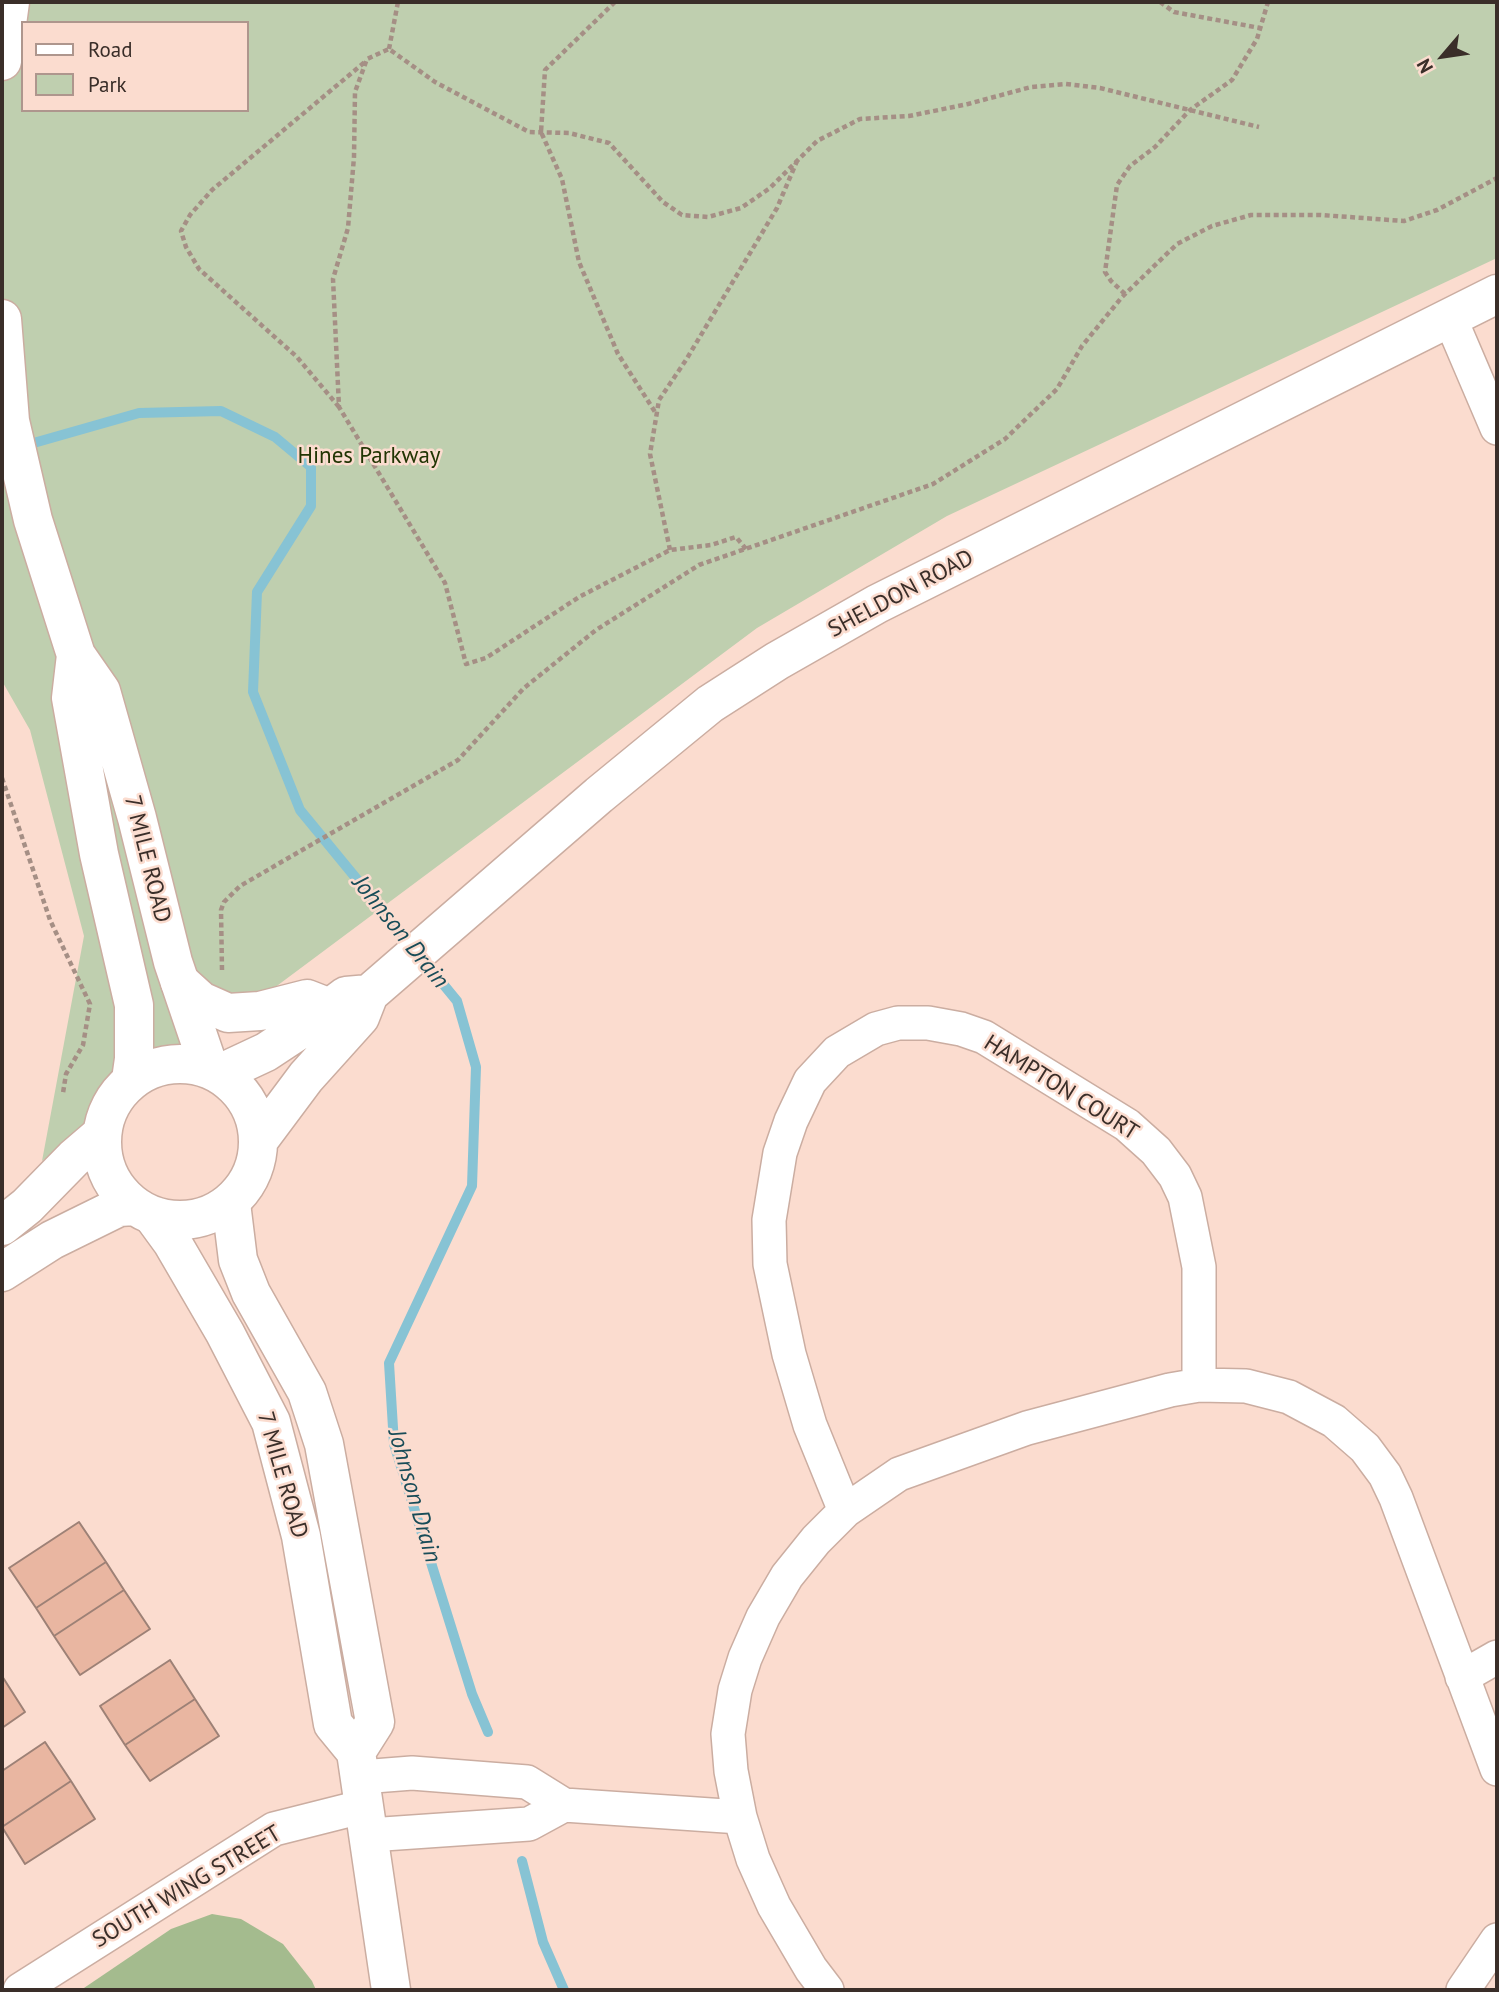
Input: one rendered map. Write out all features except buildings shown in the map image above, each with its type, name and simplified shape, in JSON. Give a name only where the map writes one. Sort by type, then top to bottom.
[{"type":"main road","points":[[2,61],[10,2]]},
{"type":"main road","name":"SHELDON ROAD","points":[[259,1140],[306,1077],[360,1017],[381,984],[599,795],[700,713],[777,661],[877,604],[1497,294]]},
{"type":"main road","name":"7 MILE ROAD","points":[[2,319],[7,405],[33,520],[76,655],[102,691],[180,982],[214,1071]]},
{"type":"main road","name":"7 MILE ROAD","points":[[76,655],[71,698],[99,854],[134,1005],[134,1059],[131,1080]]},
{"type":"main road","points":[[180,982],[201,1001],[228,1013],[260,1011],[307,999],[330,1008]]},
{"type":"main road","name":"SHELDON ROAD","points":[[214,1071],[266,1052],[346,996],[381,984]]},
{"type":"main road","points":[[2,1272],[52,1240],[119,1207],[173,1220],[193,1220],[213,1214],[230,1203],[245,1188],[254,1170],[259,1140],[252,1110],[241,1092],[214,1071],[188,1063],[167,1064],[148,1070],[131,1080],[117,1096],[107,1114],[102,1134],[108,1174],[120,1192],[144,1211]]},
{"type":"main road","points":[[2,1226],[27,1206],[102,1134]]},
{"type":"main road","name":"7 MILE ROAD","points":[[230,1203],[238,1260],[251,1293],[307,1392],[324,1444],[375,1722],[363,1793]]},
{"type":"main road","name":"7 MILE ROAD","points":[[144,1211],[172,1242],[225,1333],[271,1422],[302,1536],[333,1724],[363,1793]]},
{"type":"main road","points":[[363,1793],[391,1990]]},
{"type":"street","points":[[1450,318],[1497,428]]},
{"type":"street","name":"HAMPTON COURT","points":[[845,1511],[810,1426],[789,1354],[770,1264],[769,1220],[780,1153],[791,1121],[810,1081],[837,1052],[876,1029],[898,1023],[928,1023],[961,1029],[984,1037],[1127,1125],[1156,1151],[1175,1176],[1185,1197],[1199,1268],[1199,1385]]},
{"type":"street","points":[[827,1990],[811,1969],[774,1906],[753,1859],[740,1817],[731,1771],[728,1734],[735,1690],[744,1658],[763,1617],[787,1576],[816,1540],[845,1511],[899,1474],[1027,1428],[1199,1385],[1245,1386],[1289,1397],[1334,1420],[1365,1448],[1385,1475],[1396,1498],[1497,1769]]},
{"type":"street","points":[[1462,1677],[1497,1657]]},
{"type":"street","points":[[363,1793],[412,1773],[527,1782],[564,1805],[740,1817]]},
{"type":"street","points":[[363,1793],[529,1824],[564,1805]]},
{"type":"street","name":"SOUTH WING STREET","points":[[20,1990],[274,1829],[363,1793]]},
{"type":"street","points":[[1463,1990],[1497,1940]]},
{"type":"path","points":[[389,49],[398,2]]},
{"type":"path","points":[[615,2],[545,70],[541,132],[562,179],[579,262],[618,354],[657,415]]},
{"type":"path","points":[[1160,2],[1174,12],[1261,28]]},
{"type":"path","points":[[1124,295],[1105,272],[1117,185],[1130,166],[1155,147],[1190,110],[1232,80],[1257,39],[1268,2]]},
{"type":"path","points":[[389,49],[367,59],[212,190],[190,215],[181,231],[186,247],[199,269],[297,357],[339,407],[445,583],[466,664],[486,658],[579,597],[670,550],[711,545],[736,537],[746,549]]},
{"type":"path","points":[[389,49],[435,82],[529,132],[569,133],[609,143],[663,202],[682,215],[708,217],[741,208],[770,188],[817,141],[860,120],[909,116],[1031,87],[1066,83],[1100,88],[1259,127]]},
{"type":"path","points":[[339,407],[333,279],[348,228],[354,157],[355,92],[367,59]]},
{"type":"path","points":[[670,550],[650,454],[659,400],[777,208],[799,158]]},
{"type":"path","points":[[222,1011],[221,910],[240,886],[458,760],[524,688],[596,630],[699,565],[933,484],[1005,439],[1056,389],[1082,346],[1124,295],[1177,244],[1212,226],[1251,215],[1321,215],[1404,221],[1437,210],[1497,178]]},
{"type":"path","points":[[2,778],[50,920],[90,1004],[83,1045],[66,1074],[63,1093]]},
{"type":"green space","name":"Hines Parkway","points":[[2,2],[1497,2],[1497,258],[947,516],[757,628],[42,1161],[84,936],[30,730],[2,681]]},
{"type":"green space","points":[[212,1914],[241,1919],[283,1944],[316,1990],[81,1990],[171,1929]]},
{"type":"waterway","name":"Johnson Drain","points":[[23,446],[139,413],[221,411],[275,437],[311,467],[311,506],[257,592],[253,692],[300,810],[457,1001],[476,1067],[472,1186],[389,1363],[394,1444],[472,1694],[488,1732]]},
{"type":"waterway","name":"Johnson Drain","points":[[522,1861],[543,1942],[564,1990]]}]
